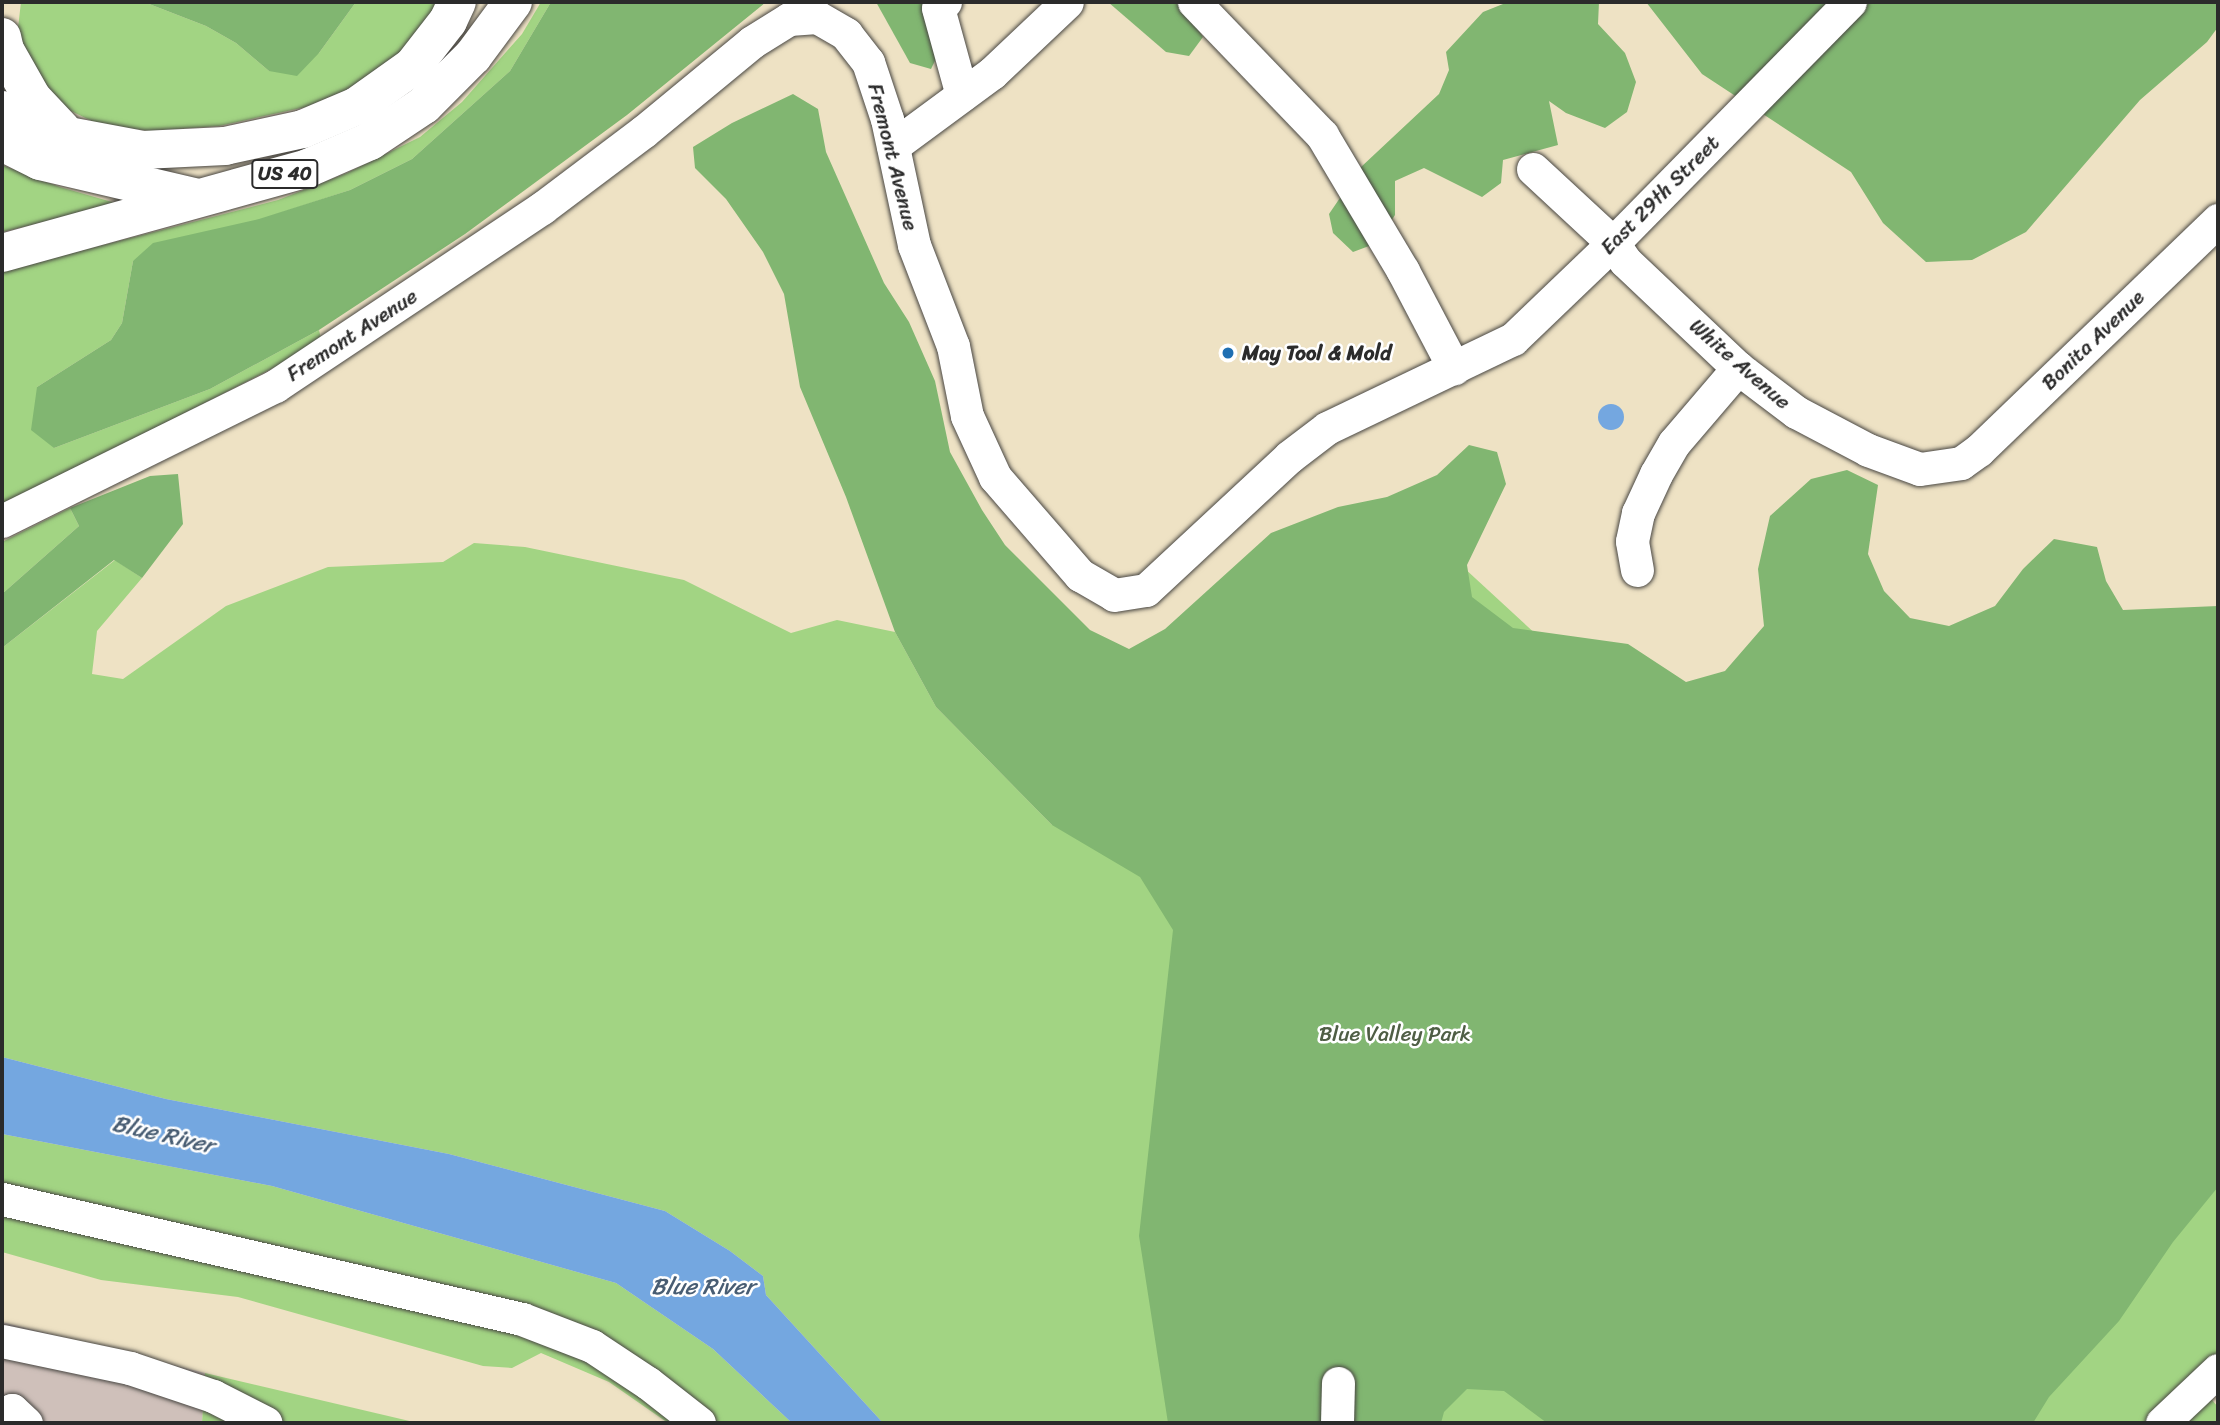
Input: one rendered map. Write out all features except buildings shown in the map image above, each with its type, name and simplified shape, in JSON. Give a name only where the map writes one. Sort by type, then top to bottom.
[{"type":"highway","points":[[2,110],[68,136],[143,150],[225,146],[303,129],[358,106],[413,66],[448,21],[457,2]]},
{"type":"highway","name":"US 40","points":[[2,253],[309,167],[370,141],[424,106],[473,56],[513,2]]},
{"type":"highway","points":[[2,37],[5,50],[32,97],[68,136]]},
{"type":"highway","points":[[2,142],[40,161],[201,198]]},
{"type":"street","points":[[945,2],[938,8],[962,95]]},
{"type":"street","points":[[893,146],[992,73],[1067,2]]},
{"type":"street","points":[[1194,2],[1322,135],[1403,271],[1454,369]]},
{"type":"street","name":"East 29th Street","points":[[1454,369],[1513,339],[1613,243],[1850,2]]},
{"type":"street","name":"Fremont Avenue","points":[[2,520],[252,398],[347,341],[541,208],[643,132],[752,42],[798,11],[817,17],[846,34],[868,62],[893,146],[914,244],[953,346],[967,416],[995,477],[1080,575],[1114,595],[1146,590],[1290,457],[1327,428],[1454,369]]},
{"type":"street","name":"White Avenue","points":[[1533,169],[1613,243],[1625,261],[1738,368],[1796,412],[1868,450],[1920,469],[1961,463],[1967,459]]},
{"type":"street","name":"Bonita Avenue","points":[[1967,459],[2218,220]]},
{"type":"street","points":[[1637,570],[1632,541],[1638,513],[1656,474],[1674,443],[1738,368]]},
{"type":"street","points":[[2,1199],[522,1319],[592,1346],[648,1383],[699,1423]]},
{"type":"street","points":[[2,1341],[130,1368],[213,1396],[266,1423]]},
{"type":"street","points":[[2162,1423],[2218,1370]]},
{"type":"street","points":[[1337,1423],[1338,1383]]},
{"type":"street","points":[[2,1415],[12,1410],[26,1423]]},
{"type":"shaded area","points":[[2,1322],[205,1373],[202,1423],[2,1423]]},
{"type":"green space","points":[[21,2],[144,2],[206,26],[236,43],[269,71],[319,53],[356,2],[437,2],[421,31],[393,61],[359,85],[306,107],[219,126],[150,131],[100,125],[71,111],[48,93],[32,71],[18,28]]},
{"type":"green space","points":[[144,2],[356,2],[319,53],[297,76],[269,71],[236,43],[206,26]]},
{"type":"green space","points":[[541,2],[551,2],[510,71],[412,159],[350,190],[133,261],[122,323],[111,340],[37,387],[54,448],[210,389],[319,330],[322,343],[2,507],[2,271],[278,200],[347,173],[420,137],[462,102],[522,34]]},
{"type":"green space","points":[[551,2],[766,2],[627,115],[465,234],[319,330],[210,389],[54,448],[31,430],[37,387],[111,340],[122,323],[133,261],[153,243],[259,219],[350,190],[412,159],[510,71]]},
{"type":"green space","points":[[876,2],[953,2],[947,36],[931,69],[910,63]]},
{"type":"green space","points":[[1108,2],[1180,2],[1203,37],[1189,56],[1166,52]]},
{"type":"green space","points":[[1508,2],[1599,2],[1598,24],[1625,53],[1636,82],[1627,112],[1605,128],[1566,113],[1549,101],[1558,145],[1503,160],[1501,183],[1482,197],[1424,168],[1395,181],[1395,215],[1377,243],[1353,252],[1333,233],[1329,214],[1361,167],[1439,94],[1449,70],[1446,52],[1483,12]]},
{"type":"green space","points":[[1646,2],[2218,2],[2218,27],[2207,42],[2140,100],[2026,232],[1972,260],[1926,262],[1883,223],[1851,172],[1702,74]]},
{"type":"green space","name":"Blue Valley Park","points":[[793,94],[818,109],[826,152],[884,283],[909,322],[935,381],[950,452],[982,510],[1005,545],[1090,630],[1129,649],[1165,629],[1271,533],[1338,507],[1387,497],[1437,475],[1469,445],[1497,452],[1506,484],[1467,565],[1472,597],[1513,628],[1628,644],[1686,682],[1725,671],[1764,626],[1758,569],[1770,516],[1811,479],[1847,470],[1878,485],[1868,554],[1884,591],[1910,618],[1949,626],[1995,606],[2023,569],[2054,539],[2097,547],[2106,581],[2123,610],[2218,606],[2218,1187],[2173,1242],[2119,1321],[2049,1397],[2033,1423],[1547,1423],[1504,1391],[1467,1389],[1444,1412],[1441,1423],[1168,1423],[1139,1236],[1173,930],[1140,877],[1052,825],[936,707],[895,632],[846,497],[800,387],[784,294],[763,252],[726,199],[695,168],[693,147],[732,123]]},
{"type":"green space","points":[[2,165],[60,187],[119,204],[2,232]]},
{"type":"green space","points":[[178,474],[183,524],[142,578],[114,560],[2,648],[2,594],[79,526],[70,508],[150,476]]},
{"type":"green space","name":"Blue Valley Park","points":[[1387,497],[1641,731],[2218,677],[2218,1370],[2201,1387],[2218,1407],[2218,1423],[883,1423],[766,1295],[763,1276],[730,1251],[665,1211],[449,1154],[166,1099],[2,1057],[2,648],[115,560],[142,578],[97,631],[92,674],[123,679],[226,606],[328,567],[443,562],[474,543],[525,547],[684,580],[791,633],[837,620],[895,632],[936,707],[1052,825]]},
{"type":"green space","points":[[70,508],[79,526],[2,594],[2,542]]},
{"type":"green space","points":[[2,1134],[272,1186],[616,1283],[713,1349],[792,1423],[668,1423],[609,1382],[541,1353],[512,1368],[483,1366],[238,1297],[101,1280],[2,1252]]},
{"type":"green space","points":[[205,1373],[418,1423],[202,1423]]},
{"type":"water","points":[[1611,404],[1620,408],[1624,417],[1620,426],[1611,430],[1602,426],[1598,417],[1602,408]]},
{"type":"water","name":"Blue River","points":[[2,1057],[166,1099],[449,1154],[665,1211],[730,1251],[763,1276],[766,1295],[883,1423],[792,1423],[713,1349],[616,1283],[272,1186],[2,1134]]},
{"type":"place","name":"May Tool & Mold","points":[[1228,353]]}]
